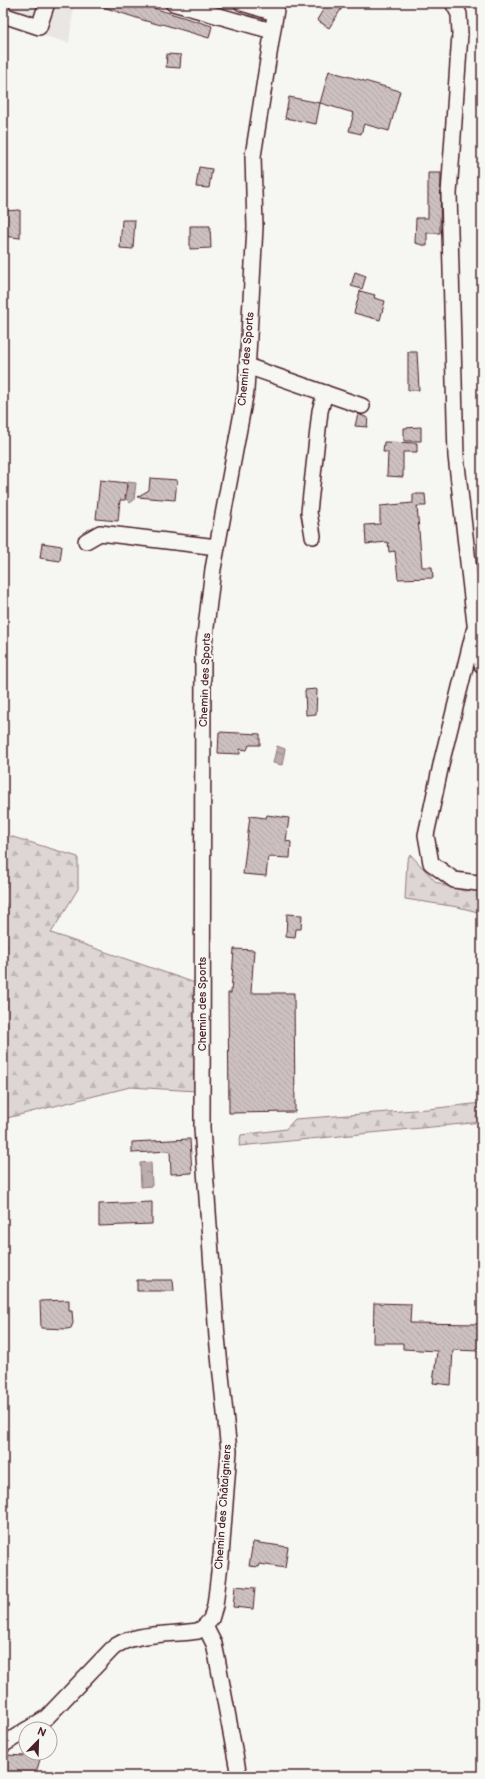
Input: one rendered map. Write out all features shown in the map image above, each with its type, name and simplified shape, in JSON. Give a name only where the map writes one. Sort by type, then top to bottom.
[{"type":"street","points":[[3,14],[40,27],[47,3]]},
{"type":"street","points":[[173,3],[274,17]]},
{"type":"street","points":[[206,3],[274,17]]},
{"type":"street","points":[[453,3],[458,14],[460,34],[448,194],[456,456],[475,624],[482,665]]},
{"type":"street","points":[[248,4],[274,17]]},
{"type":"street","name":"Chemin des Sports","points":[[217,1338],[202,1112],[203,652],[217,547],[246,391],[255,226],[253,156],[274,17]]},
{"type":"street","points":[[247,366],[362,406]]},
{"type":"street","points":[[313,536],[309,512],[320,411],[325,393]]},
{"type":"street","points":[[86,541],[100,533],[217,547]]},
{"type":"street","points":[[475,624],[442,760],[426,835],[431,863],[454,880],[478,883],[482,881]]},
{"type":"street","name":"Chemin des Châtaigniers","points":[[205,1626],[211,1619],[215,1606],[221,1556],[229,1451],[217,1338]]},
{"type":"street","points":[[41,1721],[47,1717],[121,1641],[132,1638],[198,1631],[205,1626],[214,1644],[239,1776]]},
{"type":"street","points":[[3,1745],[18,1736]]},
{"type":"shaded area","points":[[3,3],[74,3],[69,43],[3,24]]},
{"type":"shaded area","points":[[163,3],[271,3],[266,38]]},
{"type":"green space","points":[[3,834],[78,857],[78,889],[51,933],[195,983],[196,1091],[130,1087],[3,1119]]},
{"type":"green space","points":[[410,854],[436,882],[464,891],[482,888],[482,913],[458,907],[405,899],[407,861]]},
{"type":"green space","points":[[482,1103],[482,1122],[239,1146],[241,1135],[286,1129],[295,1119],[428,1109]]},
{"type":"water","points":[[128,482],[136,483],[134,500],[130,503],[126,499]]},
{"type":"water","points":[[277,746],[285,749],[282,765],[273,763]]},
{"type":"water","points":[[151,1162],[152,1186],[141,1187],[140,1163]]},
{"type":"building","points":[[100,3],[137,3],[212,26],[209,38],[162,24],[146,21],[100,6]]},
{"type":"building","points":[[311,3],[345,3],[329,28],[317,20],[323,10]]},
{"type":"building","points":[[167,54],[181,55],[180,68],[166,67]]},
{"type":"building","points":[[329,71],[400,91],[389,131],[364,124],[361,134],[349,131],[354,113],[320,103]]},
{"type":"building","points":[[289,97],[320,103],[316,124],[285,118]]},
{"type":"building","points":[[199,167],[212,169],[209,188],[196,187]]},
{"type":"building","points":[[428,173],[441,173],[440,233],[427,233],[427,246],[415,243],[416,218],[428,218]]},
{"type":"building","points":[[20,210],[20,238],[3,236],[3,211]]},
{"type":"building","points":[[122,220],[135,220],[133,249],[120,248]]},
{"type":"building","points":[[190,226],[210,226],[211,248],[190,249]]},
{"type":"building","points":[[355,272],[366,276],[362,289],[351,286]]},
{"type":"building","points":[[360,291],[375,295],[374,298],[385,301],[380,320],[354,313]]},
{"type":"building","points":[[408,352],[417,352],[419,390],[408,390]]},
{"type":"building","points":[[358,414],[368,418],[367,427],[355,426]]},
{"type":"building","points":[[421,427],[421,441],[404,441],[404,428]]},
{"type":"building","points":[[384,442],[417,443],[417,452],[403,452],[403,477],[387,476],[388,452],[383,452]]},
{"type":"building","points":[[150,478],[177,480],[175,500],[137,497],[149,490]]},
{"type":"building","points":[[100,480],[127,483],[125,500],[120,500],[118,521],[96,519]]},
{"type":"building","points":[[413,494],[425,494],[426,506],[417,506],[422,567],[432,567],[433,578],[398,579],[395,551],[389,552],[388,542],[366,544],[365,525],[380,524],[380,506],[413,503]]},
{"type":"building","points":[[42,543],[62,546],[60,561],[40,558]]},
{"type":"building","points":[[316,689],[316,714],[306,715],[305,690]]},
{"type":"building","points":[[219,732],[260,734],[260,745],[249,745],[247,750],[240,749],[240,754],[218,753]]},
{"type":"building","points":[[267,815],[289,818],[286,841],[291,842],[290,858],[268,857],[266,876],[243,874],[250,816],[266,818]]},
{"type":"building","points":[[287,914],[302,915],[301,929],[296,929],[295,938],[286,937]]},
{"type":"building","points":[[234,949],[254,950],[251,993],[294,993],[295,1112],[229,1113],[228,993],[231,993]]},
{"type":"building","points":[[190,1139],[192,1173],[171,1174],[170,1151],[132,1153],[132,1142]]},
{"type":"building","points":[[152,1202],[152,1224],[99,1226],[99,1204]]},
{"type":"building","points":[[137,1280],[173,1280],[174,1291],[137,1291]]},
{"type":"building","points":[[69,1300],[69,1311],[72,1311],[73,1323],[71,1328],[41,1328],[40,1301]]},
{"type":"building","points":[[374,1303],[411,1304],[410,1323],[481,1324],[480,1351],[453,1350],[451,1385],[433,1383],[437,1351],[403,1349],[403,1343],[373,1343]]},
{"type":"building","points":[[253,1542],[288,1547],[285,1568],[260,1564],[259,1567],[249,1566]]},
{"type":"building","points":[[235,1586],[255,1588],[253,1609],[233,1607]]},
{"type":"building","points":[[6,1755],[18,1756],[18,1761],[40,1761],[35,1776],[6,1776]]}]
